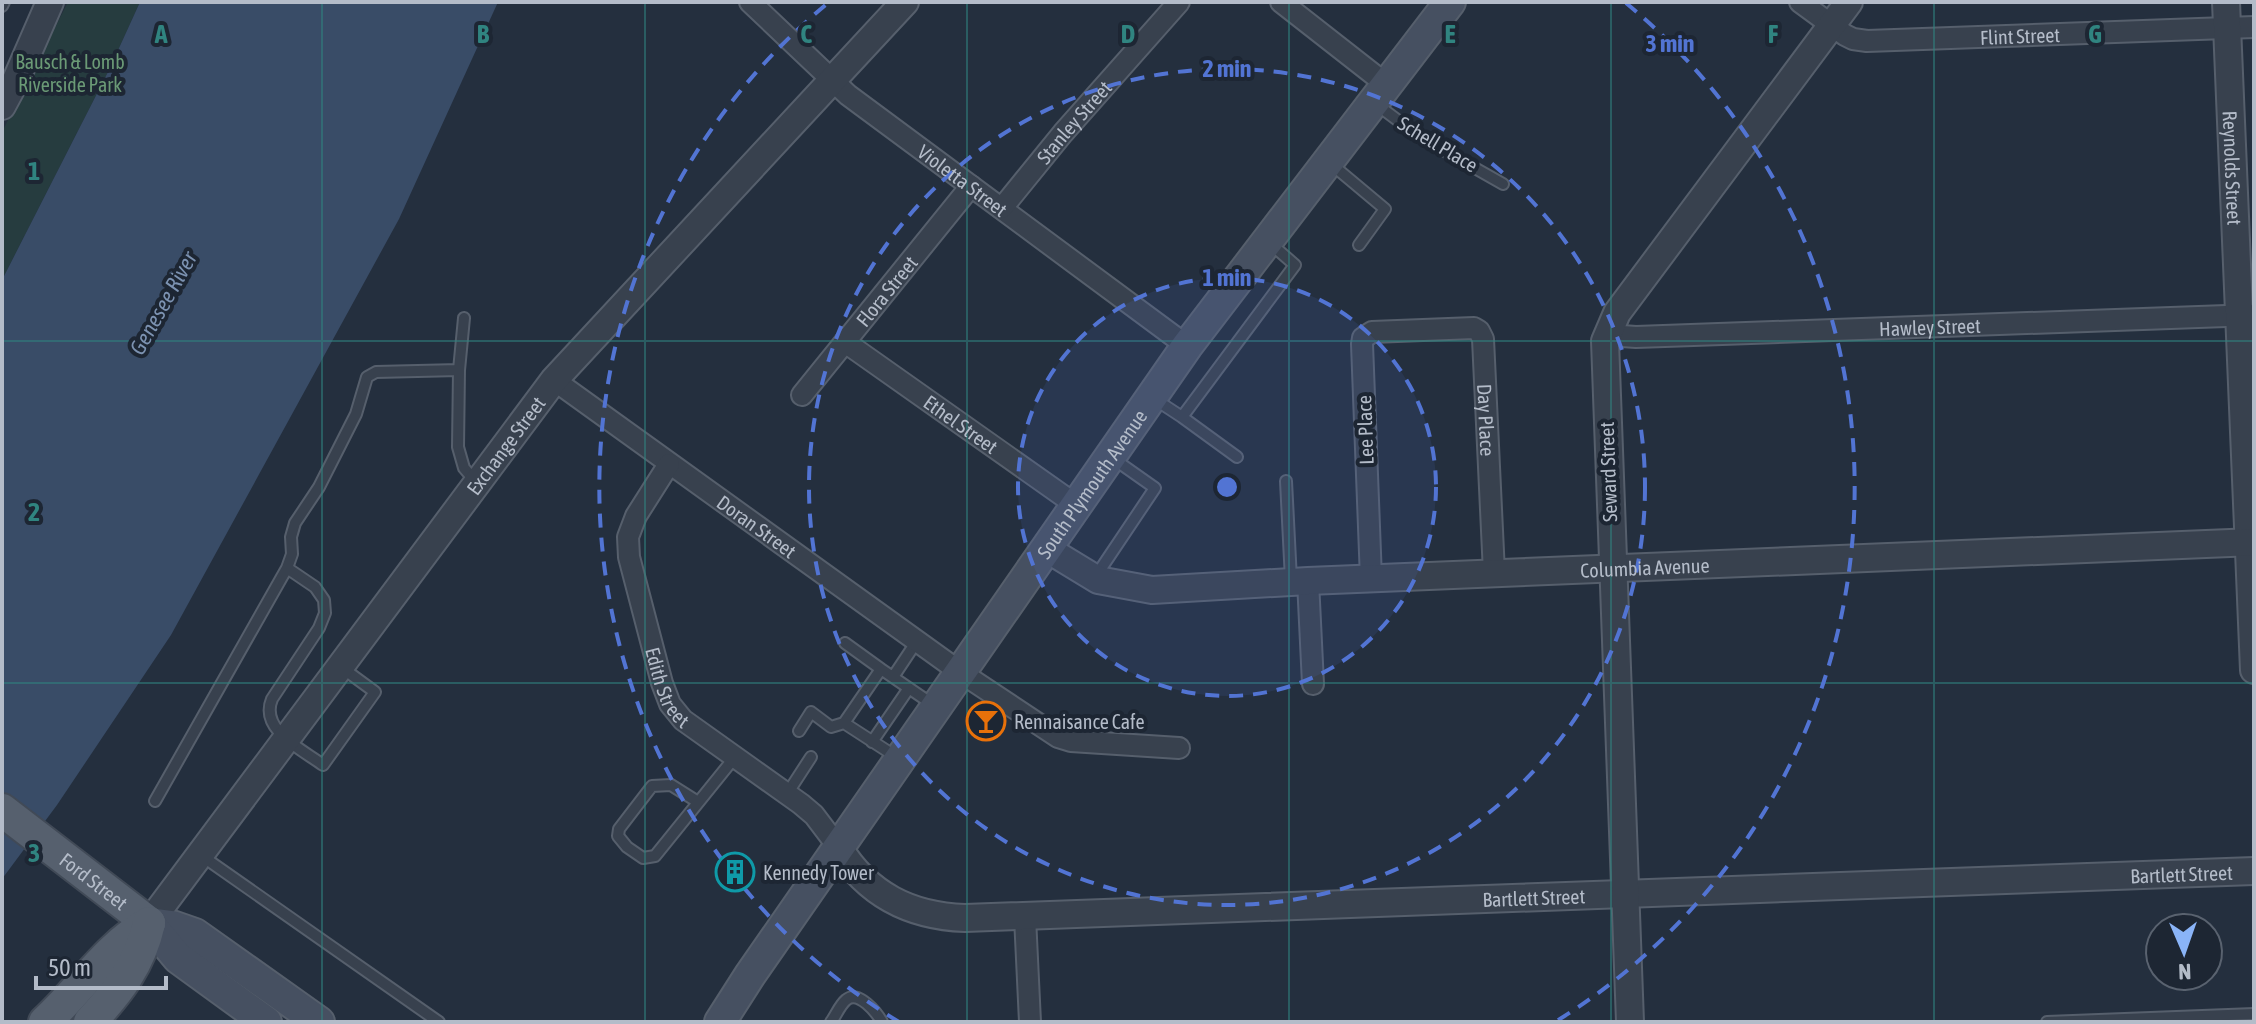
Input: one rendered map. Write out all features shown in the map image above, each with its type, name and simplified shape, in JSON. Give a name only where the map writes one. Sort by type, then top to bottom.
[{"type":"main road","name":"South Plymouth Avenue","points":[[720,1022],[1187,346],[1450,2]]},
{"type":"main road","name":"Ford Street","points":[[2,810],[149,923],[178,958],[254,1013]]},
{"type":"main road","name":"Ford Street","points":[[149,923],[172,926],[195,934],[319,1022]]},
{"type":"main road","points":[[45,1022],[116,946],[149,923]]},
{"type":"main road","points":[[90,1022],[127,979],[141,953],[149,923]]},
{"type":"main road","name":"South Plymouth Avenue","points":[[713,1022],[750,975]]},
{"type":"street","name":"Violetta Street","points":[[750,2],[848,95],[1187,346]]},
{"type":"street","name":"Exchange Street","points":[[149,923],[554,380],[905,2]]},
{"type":"street","name":"Stanley Street","points":[[1002,208],[1063,133],[1179,2]]},
{"type":"street","points":[[1281,2],[1381,94]]},
{"type":"street","name":"Flint Street","points":[[1800,2],[1853,39],[1867,41],[2226,15],[2254,27]]},
{"type":"street","name":"Seward Street","points":[[1630,1022],[1604,358],[1607,331],[1617,313],[1849,2]]},
{"type":"street","points":[[2,106],[16,80],[45,6]]},
{"type":"street","name":"Reynolds Street","points":[[2226,15],[2246,315],[2254,670]]},
{"type":"street","name":"Flora Street","points":[[802,395],[971,186]]},
{"type":"street","name":"Hawley Street","points":[[1607,331],[1636,337],[2246,315]]},
{"type":"street","name":"Day Place","points":[[1418,330],[1474,328],[1483,339],[1494,573]]},
{"type":"street","name":"Lee Place","points":[[1371,579],[1363,338],[1372,332],[1418,330]]},
{"type":"street","name":"Ethel Street","points":[[845,342],[1076,505]]},
{"type":"street","name":"Doran Street","points":[[554,380],[960,672],[1064,740],[1179,748]]},
{"type":"street","name":"Edith Street","points":[[669,464],[636,516],[628,537],[629,557],[670,704],[683,720],[814,815],[839,848]]},
{"type":"street","name":"Columbia Avenue","points":[[1047,549],[1098,580],[1152,590],[1300,581],[2251,542]]},
{"type":"street","points":[[1300,581],[1313,684]]},
{"type":"street","name":"Bartlett Street","points":[[839,848],[857,874],[883,894],[913,911],[946,917],[1025,917],[2254,871]]},
{"type":"street","points":[[1025,917],[1030,1022]]},
{"type":"lane","name":"Schell Place","points":[[1381,94],[1420,137],[1503,184]]},
{"type":"lane","points":[[1329,162],[1385,209],[1359,245]]},
{"type":"lane","points":[[1182,417],[1295,265],[1268,241]]},
{"type":"lane","points":[[464,318],[459,370],[459,454],[464,468],[477,483]]},
{"type":"lane","points":[[155,801],[287,568],[292,554],[291,537],[295,523],[319,487],[356,414],[367,377],[376,372],[459,370]]},
{"type":"lane","points":[[1152,396],[1237,457]]},
{"type":"lane","points":[[1095,578],[1155,488],[1110,456]]},
{"type":"lane","points":[[1286,481],[1300,581]]},
{"type":"lane","points":[[287,568],[315,587],[324,600],[325,613],[319,628],[270,705],[270,719],[287,738],[323,765],[375,692],[341,667]]},
{"type":"lane","points":[[893,677],[917,641]]},
{"type":"lane","points":[[845,643],[936,707]]},
{"type":"lane","points":[[799,731],[811,712],[831,727],[844,723],[864,699],[881,669]]},
{"type":"lane","points":[[872,742],[886,714],[909,688]]},
{"type":"lane","points":[[844,723],[900,759]]},
{"type":"lane","points":[[698,802],[671,785],[655,785],[646,792],[619,829],[618,836],[643,858],[655,856],[735,757]]},
{"type":"lane","points":[[787,794],[811,757]]},
{"type":"lane","points":[[200,855],[439,1022]]},
{"type":"lane","points":[[831,1022],[851,997],[875,1011],[882,1022]]},
{"type":"lane","points":[[2047,1022],[2254,1014]]},
{"type":"green space","name":"Bausch & Lomb Riverside Park","points":[[68,2],[140,2],[109,70],[2,280],[2,132]]},
{"type":"water","name":"Genesee River","points":[[140,2],[498,2],[399,219],[171,635],[57,805],[2,879],[2,280],[109,70]]},
{"type":"place","name":"Rennaisance Cafe","points":[[986,721]]},
{"type":"place","name":"Kennedy Tower","points":[[735,872]]}]
